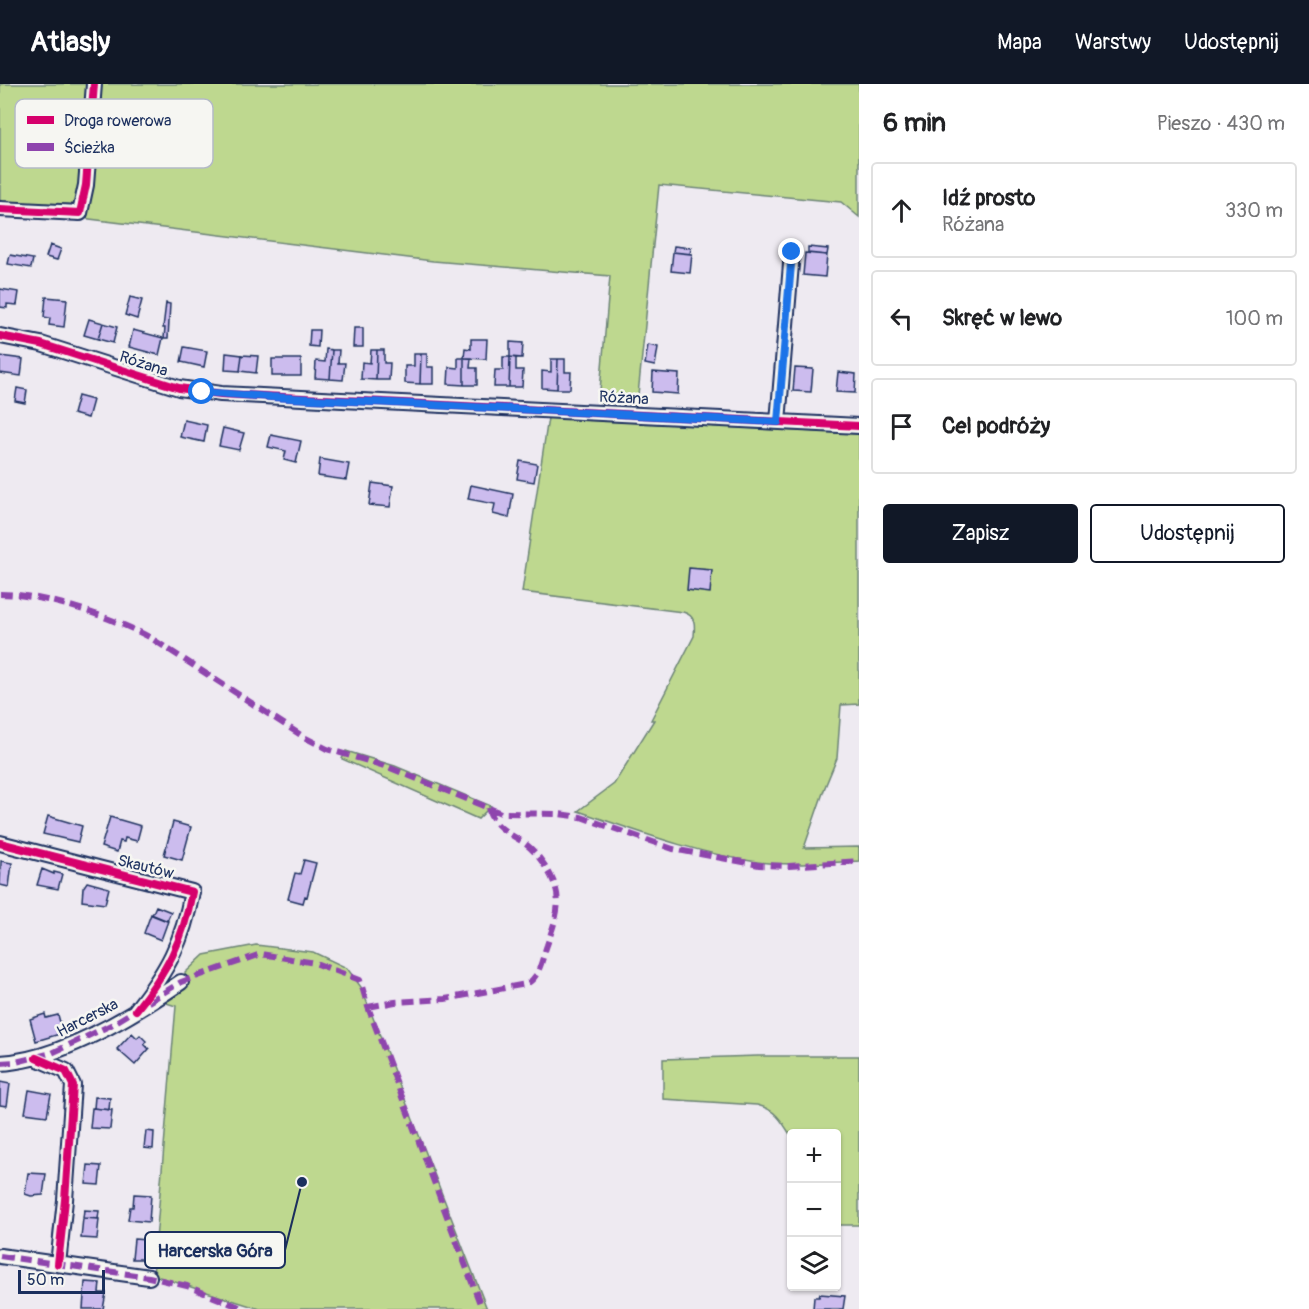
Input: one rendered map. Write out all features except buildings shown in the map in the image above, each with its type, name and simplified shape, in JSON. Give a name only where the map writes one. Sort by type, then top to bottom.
[{"type":"street","points":[[93,99],[94,84]]},
{"type":"street","points":[[0,208],[80,213],[87,168]]},
{"type":"street","points":[[778,422],[792,252]]},
{"type":"street","name":"Różana","points":[[0,336],[41,345],[179,388],[221,394],[859,426]]},
{"type":"street","name":"Skautów","points":[[0,843],[192,892],[183,935],[161,979],[136,1010]]},
{"type":"street","name":"Harcerska","points":[[0,1063],[16,1062],[52,1053],[111,1025],[181,982]]},
{"type":"street","points":[[36,1058],[66,1071],[73,1085],[58,1264]]},
{"type":"street","points":[[0,1256],[149,1277]]},
{"type":"green space","points":[[0,84],[859,84],[859,217],[841,202],[659,185],[637,405],[599,402],[610,276],[433,261],[0,208]]},
{"type":"green space","points":[[548,418],[859,434],[859,704],[841,705],[837,758],[804,848],[859,847],[859,861],[783,864],[734,858],[666,841],[578,811],[614,784],[654,720],[651,720],[694,636],[694,624],[692,618],[683,612],[522,592]]},
{"type":"green space","points":[[346,751],[395,766],[491,806],[478,819],[342,759]]},
{"type":"green space","points":[[256,945],[313,952],[347,968],[361,987],[487,1309],[260,1309],[153,1275],[176,1006],[163,1002],[170,996],[185,973],[204,955]]},
{"type":"green space","points":[[859,1056],[859,1225],[841,1225],[841,1129],[787,1130],[769,1109],[757,1105],[663,1099],[663,1059]]},
{"type":"marked path","points":[[0,594],[57,602],[117,622],[151,638],[304,737],[327,749],[388,767],[501,813],[559,814],[581,817],[673,849],[759,865],[789,866],[859,861]]},
{"type":"marked path","points":[[368,1007],[395,1002],[445,999],[526,984],[534,977],[542,961],[556,914],[558,905],[555,886],[545,866],[535,853],[497,824],[488,808]]},
{"type":"marked path","points":[[0,1063],[16,1062],[52,1053],[111,1025],[181,982],[261,954],[315,963],[360,980],[368,1007],[482,1309]]},
{"type":"marked path","points":[[0,1256],[149,1277],[187,1286],[244,1309]]},
{"type":"cycle path","points":[[93,99],[94,84]]},
{"type":"cycle path","points":[[0,209],[80,213],[87,168]]},
{"type":"cycle path","points":[[0,336],[41,344],[179,388],[221,394],[859,426]]},
{"type":"cycle path","points":[[0,843],[192,892],[184,926],[172,955],[157,982],[136,1010]]},
{"type":"cycle path","points":[[36,1058],[66,1071],[73,1085],[58,1264]]},
{"type":"place","name":"Harcerska Góra","points":[[302,1182]]},
{"type":"route","points":[[202,392],[778,422],[792,252]]}]
